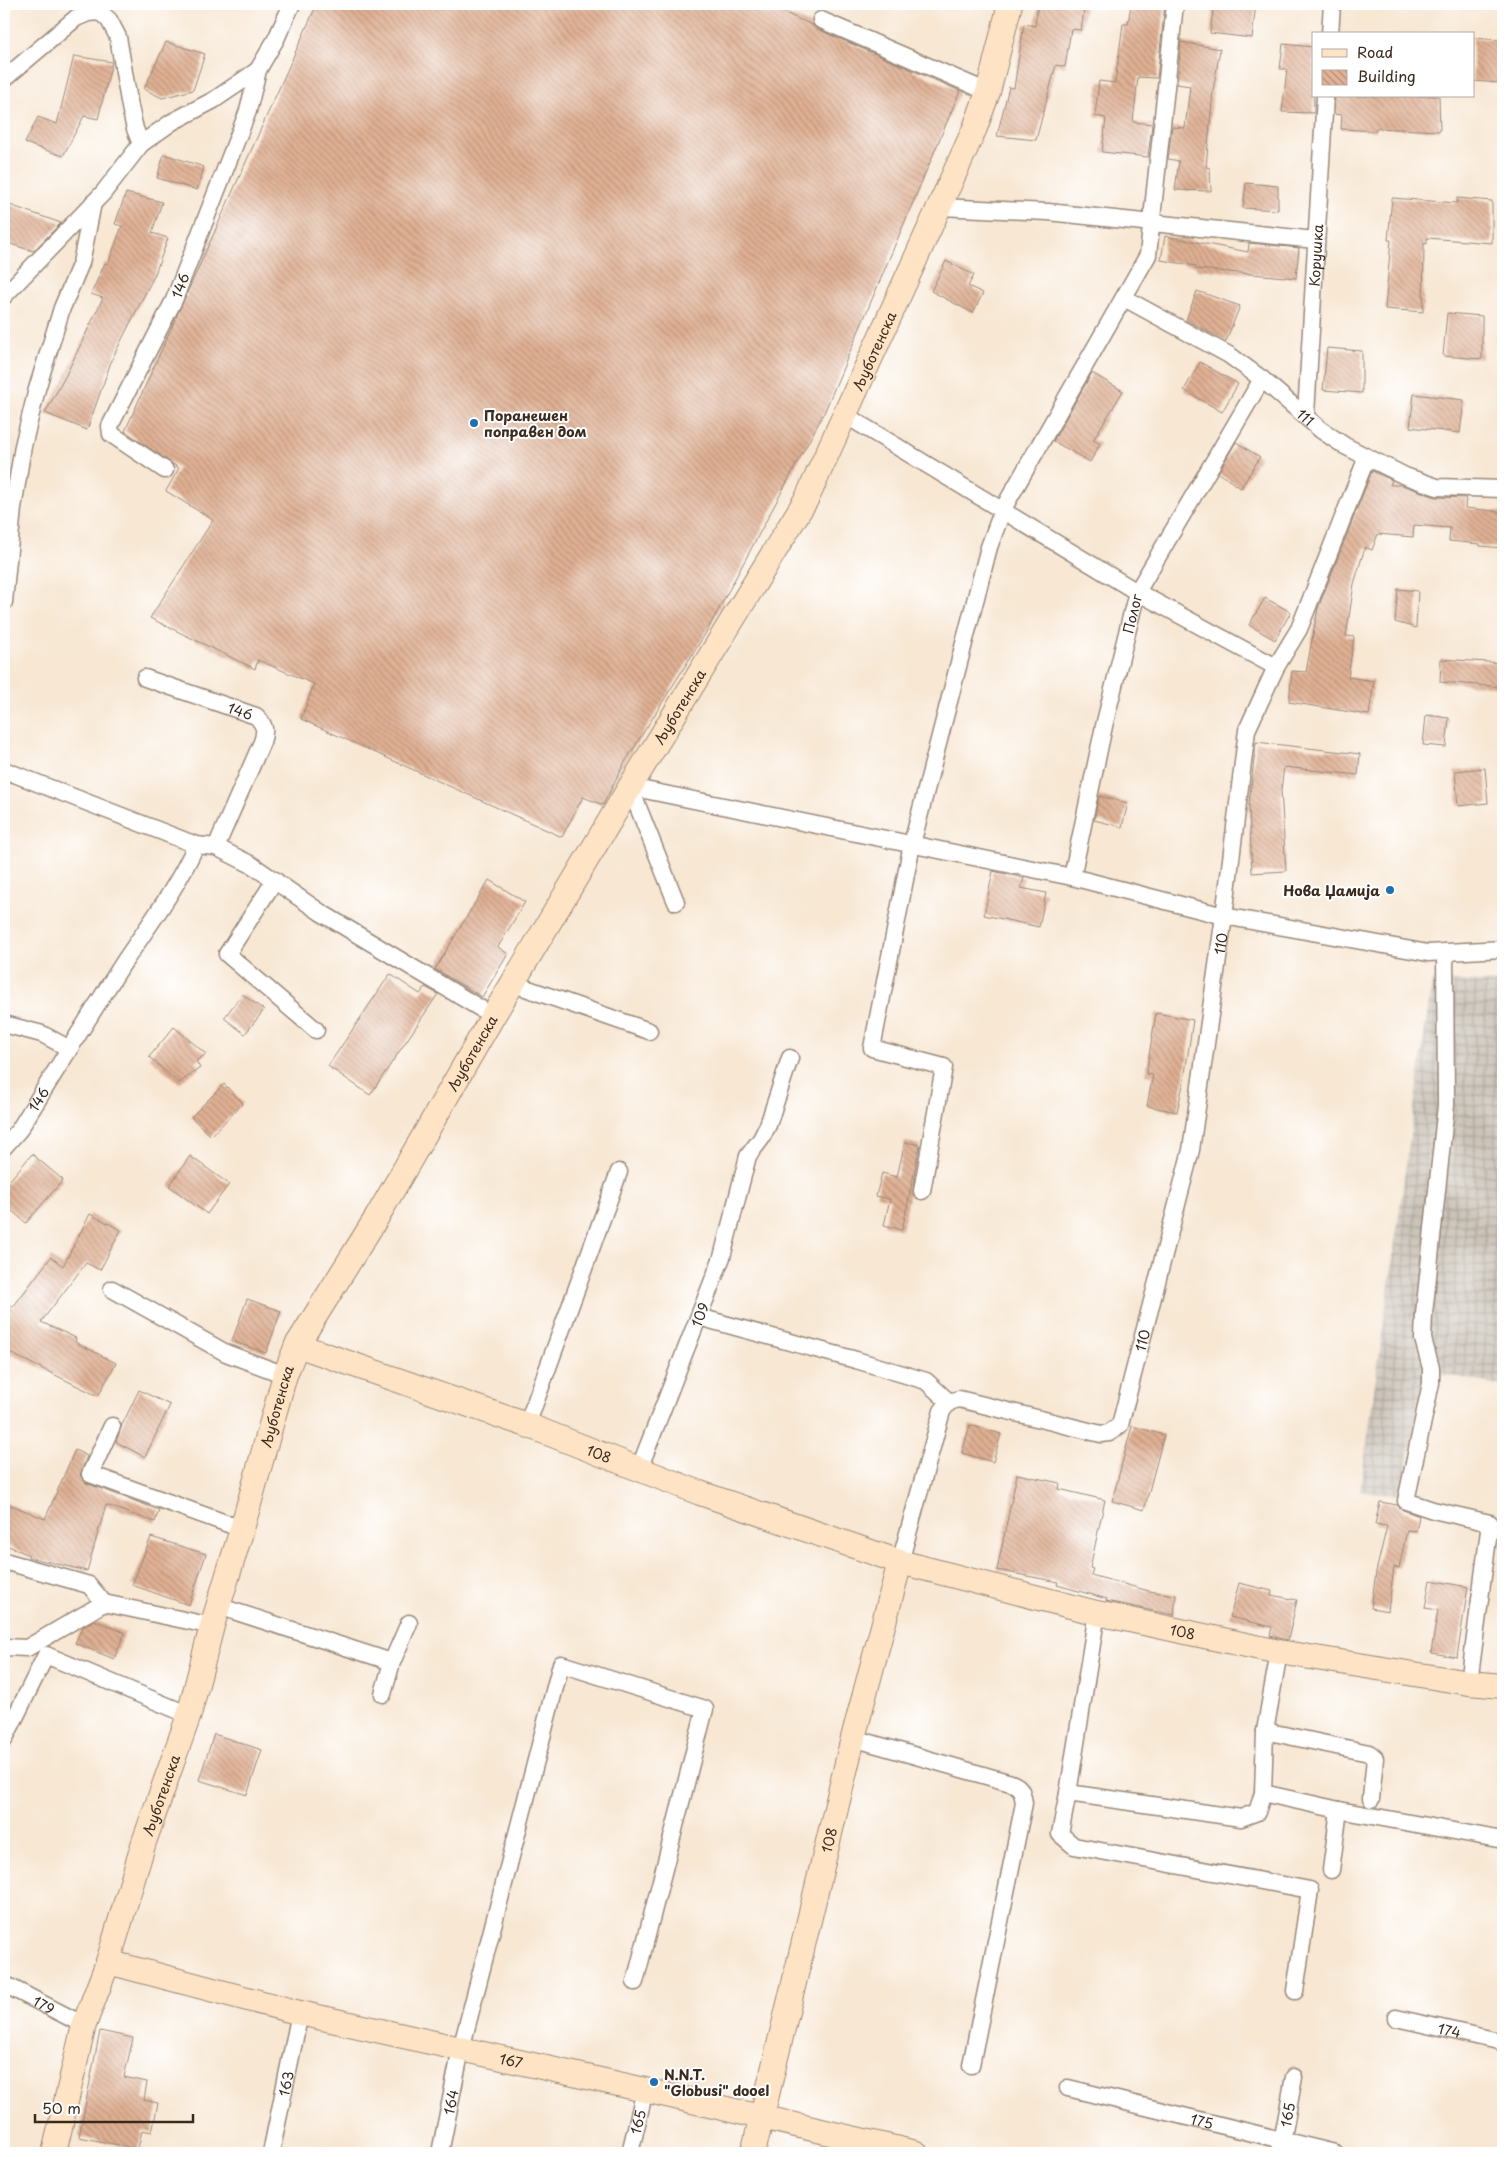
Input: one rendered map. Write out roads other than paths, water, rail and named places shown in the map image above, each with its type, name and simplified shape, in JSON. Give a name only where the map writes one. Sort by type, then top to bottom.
[{"type":"street","name":"146","points":[[165,470],[111,434],[110,426],[174,300],[248,111],[258,70],[276,39],[292,4]]},
{"type":"street","name":"Љуботенска","points":[[54,2153],[84,2025],[108,1962],[144,1842],[189,1715],[215,1616],[242,1529],[285,1375],[297,1345],[378,1217],[493,1016],[806,498],[940,207],[988,92],[1010,4]]},
{"type":"street","points":[[922,1191],[944,1067],[872,1048],[912,844],[988,547],[1003,510],[1148,255],[1175,4]]},
{"type":"street","points":[[1330,32],[1332,4]]},
{"type":"street","points":[[4,78],[76,18],[105,8],[108,20],[118,36],[130,107],[141,144]]},
{"type":"street","points":[[821,20],[988,92]]},
{"type":"street","name":"146","points":[[4,296],[93,203],[141,144],[172,122],[214,100],[258,70]]},
{"type":"street","name":"Корушка","points":[[1306,414],[1325,98]]},
{"type":"street","points":[[4,602],[17,472],[37,389],[62,308],[81,263],[93,203]]},
{"type":"street","points":[[940,207],[1048,212],[1315,240]]},
{"type":"street","name":"111","points":[[1124,298],[1228,355],[1262,378],[1329,435],[1345,446],[1406,476],[1437,487],[1503,489]]},
{"type":"street","name":"Полог","points":[[1072,878],[1104,726],[1137,592],[1262,378]]},
{"type":"street","points":[[844,415],[1137,592],[1276,667]]},
{"type":"street","points":[[1224,916],[1247,730],[1276,667],[1299,629],[1367,457]]},
{"type":"street","name":"146","points":[[146,678],[256,716],[264,724],[266,732],[216,846]]},
{"type":"street","points":[[4,770],[196,845],[216,846],[252,865],[320,912],[493,1016]]},
{"type":"street","points":[[630,787],[1072,878],[1224,916],[1428,953],[1503,949]]},
{"type":"street","points":[[630,787],[676,902]]},
{"type":"street","name":"146","points":[[4,1147],[19,1130],[162,907],[186,868],[196,845]]},
{"type":"street","points":[[275,880],[227,954],[316,1030]]},
{"type":"street","name":"110","points":[[949,1402],[959,1399],[1101,1434],[1109,1433],[1120,1425],[1191,1150],[1224,916]]},
{"type":"street","points":[[1445,952],[1446,1105],[1423,1339],[1431,1368],[1431,1384],[1406,1501],[1433,1510],[1490,1523],[1469,1683]]},
{"type":"street","points":[[514,984],[649,1031]]},
{"type":"street","points":[[4,1024],[42,1034],[70,1049]]},
{"type":"street","name":"109","points":[[639,1469],[722,1257],[748,1156],[761,1139],[768,1125],[790,1058]]},
{"type":"street","points":[[527,1425],[619,1172]]},
{"type":"street","points":[[112,1289],[226,1353],[285,1375]]},
{"type":"street","points":[[699,1317],[926,1381],[949,1402],[942,1411],[900,1562]]},
{"type":"street","name":"108","points":[[297,1345],[527,1425],[761,1515],[900,1562],[1097,1613],[1279,1652],[1469,1683],[1503,1686]]},
{"type":"street","points":[[112,1426],[90,1474],[242,1529]]},
{"type":"street","points":[[4,1561],[89,1585],[104,1603]]},
{"type":"street","name":"108","points":[[753,2153],[853,1738],[900,1562]]},
{"type":"street","points":[[4,1647],[27,1648],[104,1603],[215,1616],[392,1662]]},
{"type":"street","points":[[1097,1613],[1060,1834],[1074,1846],[1310,1890],[1295,1991]]},
{"type":"street","points":[[383,1694],[392,1662],[409,1623]]},
{"type":"street","points":[[1068,1793],[1241,1818],[1257,1812],[1263,1793],[1265,1731],[1279,1652]]},
{"type":"street","points":[[4,1740],[46,1655],[189,1715]]},
{"type":"street","name":"164","points":[[440,2153],[461,2049],[561,1664],[704,1709],[635,1982]]},
{"type":"street","points":[[1265,1731],[1369,1753],[1375,1758],[1372,1799]]},
{"type":"street","points":[[853,1738],[1011,1783],[1019,1786],[1022,1791],[1024,1803],[971,2065]]},
{"type":"street","points":[[1263,1793],[1338,1810],[1503,1840]]},
{"type":"street","points":[[1331,1870],[1338,1810]]},
{"type":"street","name":"167","points":[[108,1962],[300,2013],[916,2153]]},
{"type":"street","name":"179","points":[[4,1984],[84,2025]]},
{"type":"street","name":"163","points":[[271,2153],[300,2013]]},
{"type":"street","name":"174","points":[[1396,2018],[1503,2042]]},
{"type":"street","name":"165","points":[[1281,2146],[1294,2076]]},
{"type":"street","name":"175","points":[[1068,2088],[1281,2146],[1335,2153]]},
{"type":"street","name":"165","points":[[630,2153],[645,2090]]},
{"type":"place","name":"Поранешен поправен дом","points":[[474,423]]},
{"type":"place","name":"Нова Џамија","points":[[1390,890]]},
{"type":"place","name":"N.N.T. \"Globusi\" dooel","points":[[654,2082]]}]
